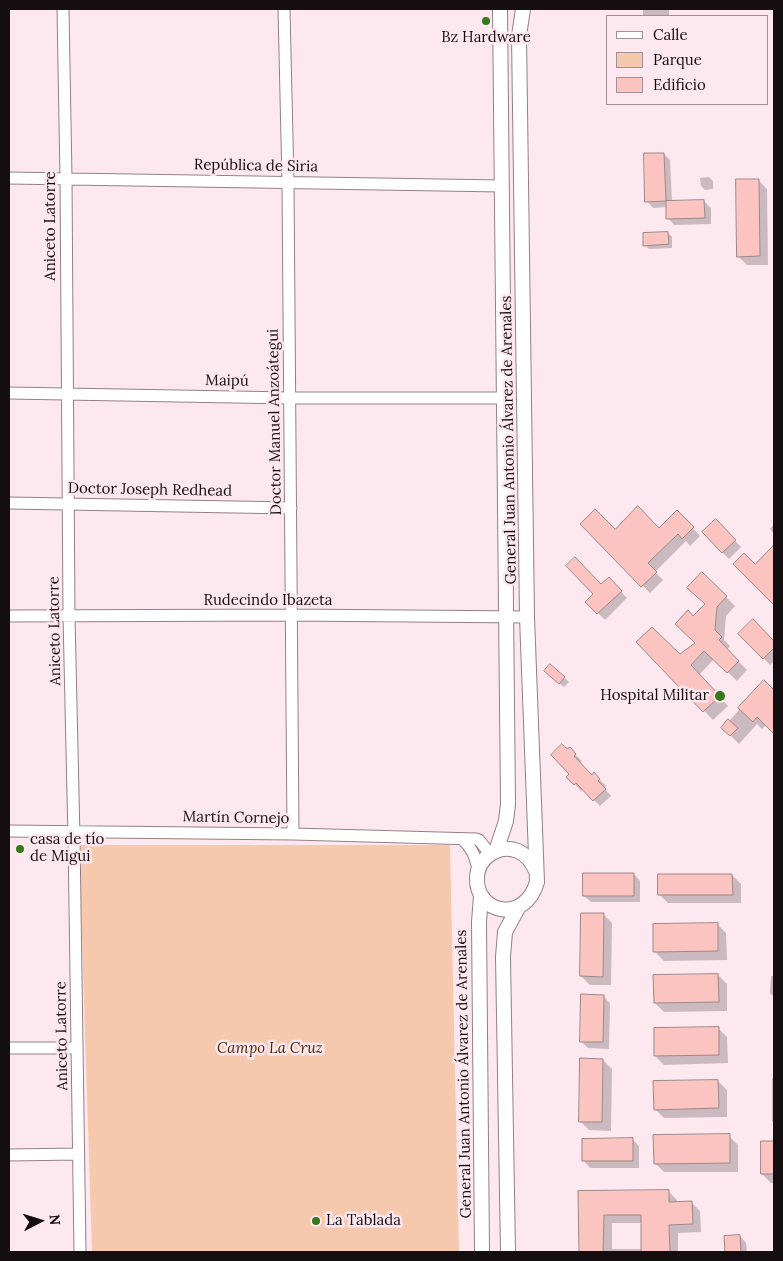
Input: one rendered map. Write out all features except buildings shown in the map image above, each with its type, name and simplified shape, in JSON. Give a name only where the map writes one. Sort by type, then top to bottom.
[{"type":"main road","name":"General Juan Antonio Álvarez de Arenales","points":[[482,1252],[479,922],[481,896],[478,887],[478,870],[484,859],[493,853],[506,821],[508,804],[500,9]]},
{"type":"main road","name":"General Juan Antonio Álvarez de Arenales","points":[[508,1252],[502,956],[505,932],[518,908],[528,902],[534,893],[537,882],[527,617],[519,36],[523,9]]},
{"type":"main road","points":[[493,853],[508,849],[520,852],[528,858],[536,871]]},
{"type":"main road","points":[[481,896],[492,906],[499,909],[518,908]]},
{"type":"street","name":"Aniceto Latorre","points":[[63,9],[69,616],[80,1252]]},
{"type":"street","name":"Doctor Manuel Anzoátegui","points":[[284,9],[288,182],[294,834]]},
{"type":"street","name":"República de Siria","points":[[9,178],[502,186]]},
{"type":"street","name":"Maipú","points":[[9,393],[290,398],[505,398]]},
{"type":"street","name":"Doctor Joseph Redhead","points":[[9,503],[291,508]]},
{"type":"street","name":"Rudecindo Ibazeta","points":[[9,616],[292,615],[527,617]]},
{"type":"street","name":"Martín Cornejo","points":[[9,831],[74,830],[462,839],[479,840],[493,853]]},
{"type":"street","points":[[462,839],[470,846],[478,870]]},
{"type":"street","points":[[9,1048],[77,1048]]},
{"type":"street","points":[[9,1155],[78,1154]]},
{"type":"green space","name":"Campo La Cruz","points":[[79,845],[450,845],[459,1252],[92,1252]]},
{"type":"place","name":"Bz Hardware","points":[[486,21]]},
{"type":"place","name":"Hospital Militar","points":[[720,696]]},
{"type":"place","name":"casa de tío de Migui","points":[[20,849]]},
{"type":"place","name":"La Tablada","points":[[316,1221]]}]
